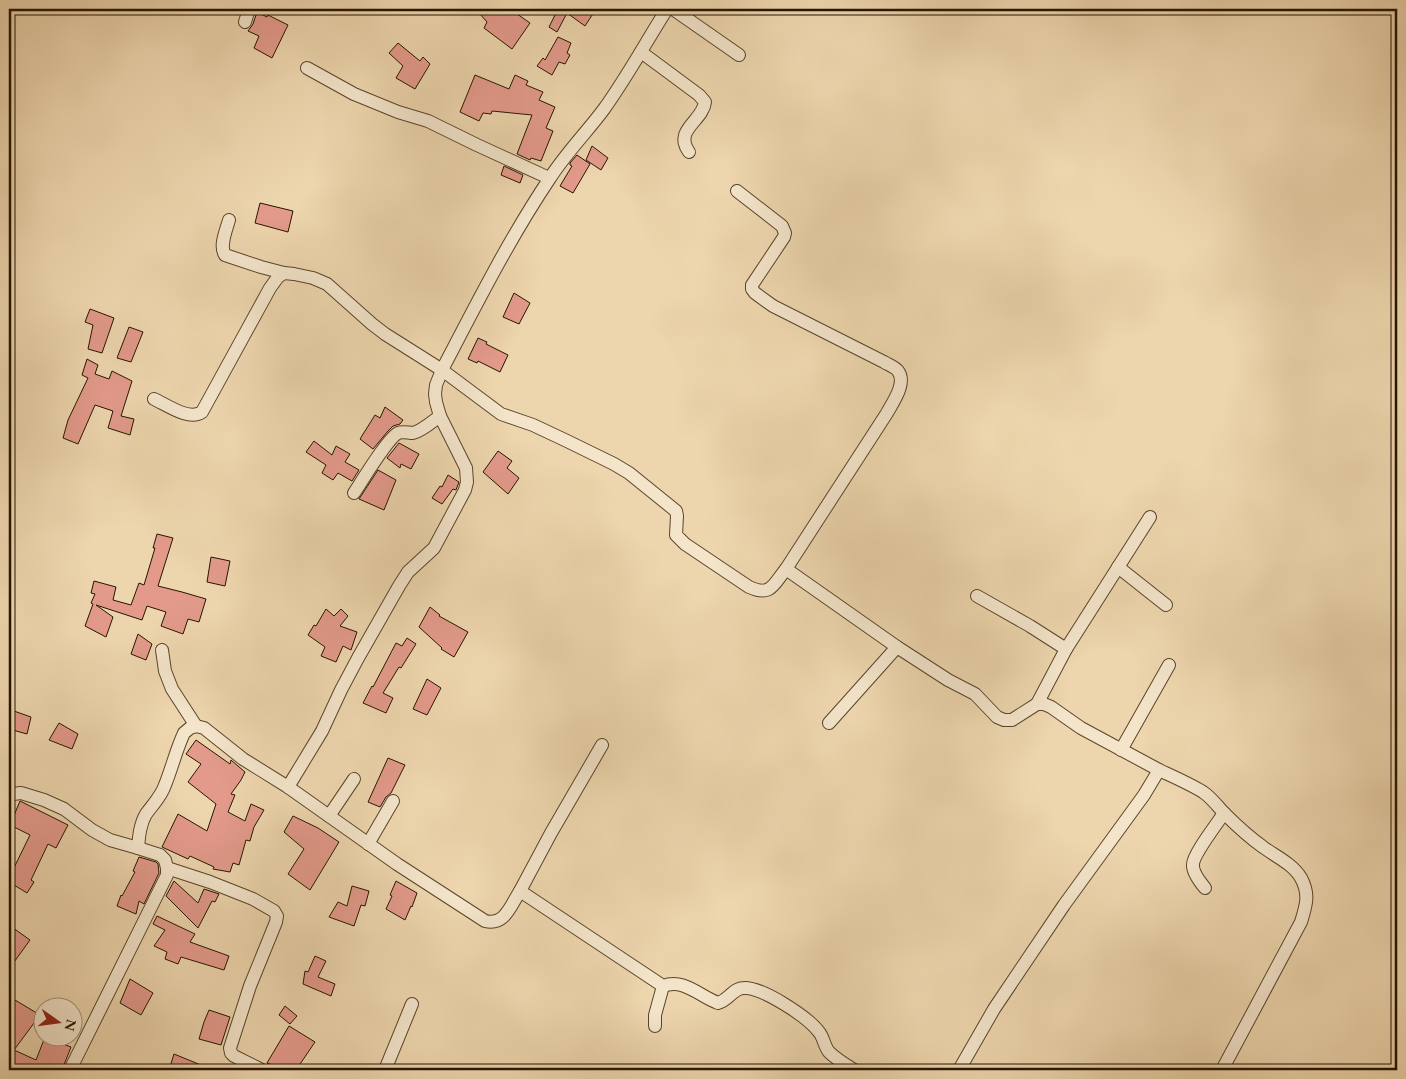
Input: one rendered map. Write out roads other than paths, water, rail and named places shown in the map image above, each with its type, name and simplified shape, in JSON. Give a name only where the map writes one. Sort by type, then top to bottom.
[{"type":"street","points":[[245,22],[249,9]]},
{"type":"street","points":[[288,788],[322,731],[341,690],[399,586],[408,572],[434,548],[465,490],[467,482],[466,468],[440,416],[435,394],[436,385],[442,370],[490,277],[550,178],[573,146],[603,110],[667,9]]},
{"type":"street","points":[[673,9],[739,55]]},
{"type":"street","points":[[641,52],[699,95],[705,102],[686,132],[684,145],[689,152]]},
{"type":"street","points":[[307,68],[354,94],[398,112],[428,121],[550,178]]},
{"type":"street","points":[[229,220],[222,246],[225,255],[261,267],[313,278],[328,284],[385,334],[442,370],[501,414],[567,441],[629,473],[676,511],[676,535],[685,544],[749,587],[757,591],[764,591],[770,589],[786,569],[887,413],[900,388],[902,378],[897,370],[884,362],[773,306],[755,293],[752,289],[752,284],[785,233],[782,226],[737,191]]},
{"type":"street","points":[[154,399],[190,416],[197,416],[202,412],[270,288],[278,277],[284,273]]},
{"type":"street","points":[[354,493],[388,442],[396,434],[418,431],[440,416]]},
{"type":"street","points":[[786,569],[897,648],[948,680],[975,694],[997,717],[1004,720],[1012,720],[1037,704],[1066,649],[1150,517]]},
{"type":"street","points":[[1118,567],[1166,605]]},
{"type":"street","points":[[977,596],[1066,649]]},
{"type":"street","points":[[829,723],[897,648]]},
{"type":"street","points":[[162,650],[165,671],[172,689],[196,726]]},
{"type":"street","points":[[1121,750],[1169,665]]},
{"type":"street","points":[[1037,704],[1052,707],[1081,728],[1204,793],[1242,830],[1300,876],[1306,888],[1307,904],[1300,922],[1222,1070]]},
{"type":"street","points":[[138,848],[143,820],[165,786],[184,734],[190,728],[196,726],[212,733],[243,759],[397,864],[485,921],[492,923],[500,920],[505,915],[520,891],[602,745]]},
{"type":"street","points":[[959,1070],[994,1010],[1026,961],[1144,795],[1159,770]]},
{"type":"street","points":[[329,816],[354,779]]},
{"type":"street","points":[[9,797],[13,794],[21,793],[54,803],[110,840],[160,856],[165,860],[167,868],[166,875],[70,1070]]},
{"type":"street","points":[[368,844],[393,801]]},
{"type":"street","points":[[1205,888],[1195,874],[1192,865],[1195,856],[1224,813]]},
{"type":"street","points":[[167,868],[253,899],[270,908],[277,916],[250,986],[230,1048],[234,1056],[262,1070]]},
{"type":"street","points":[[520,891],[663,986],[681,985],[718,1003],[726,1000],[738,989],[744,988],[760,990],[770,995],[818,1030],[831,1054],[854,1070]]},
{"type":"street","points":[[655,1026],[655,1016],[663,986]]},
{"type":"street","points":[[386,1070],[412,1004]]}]
